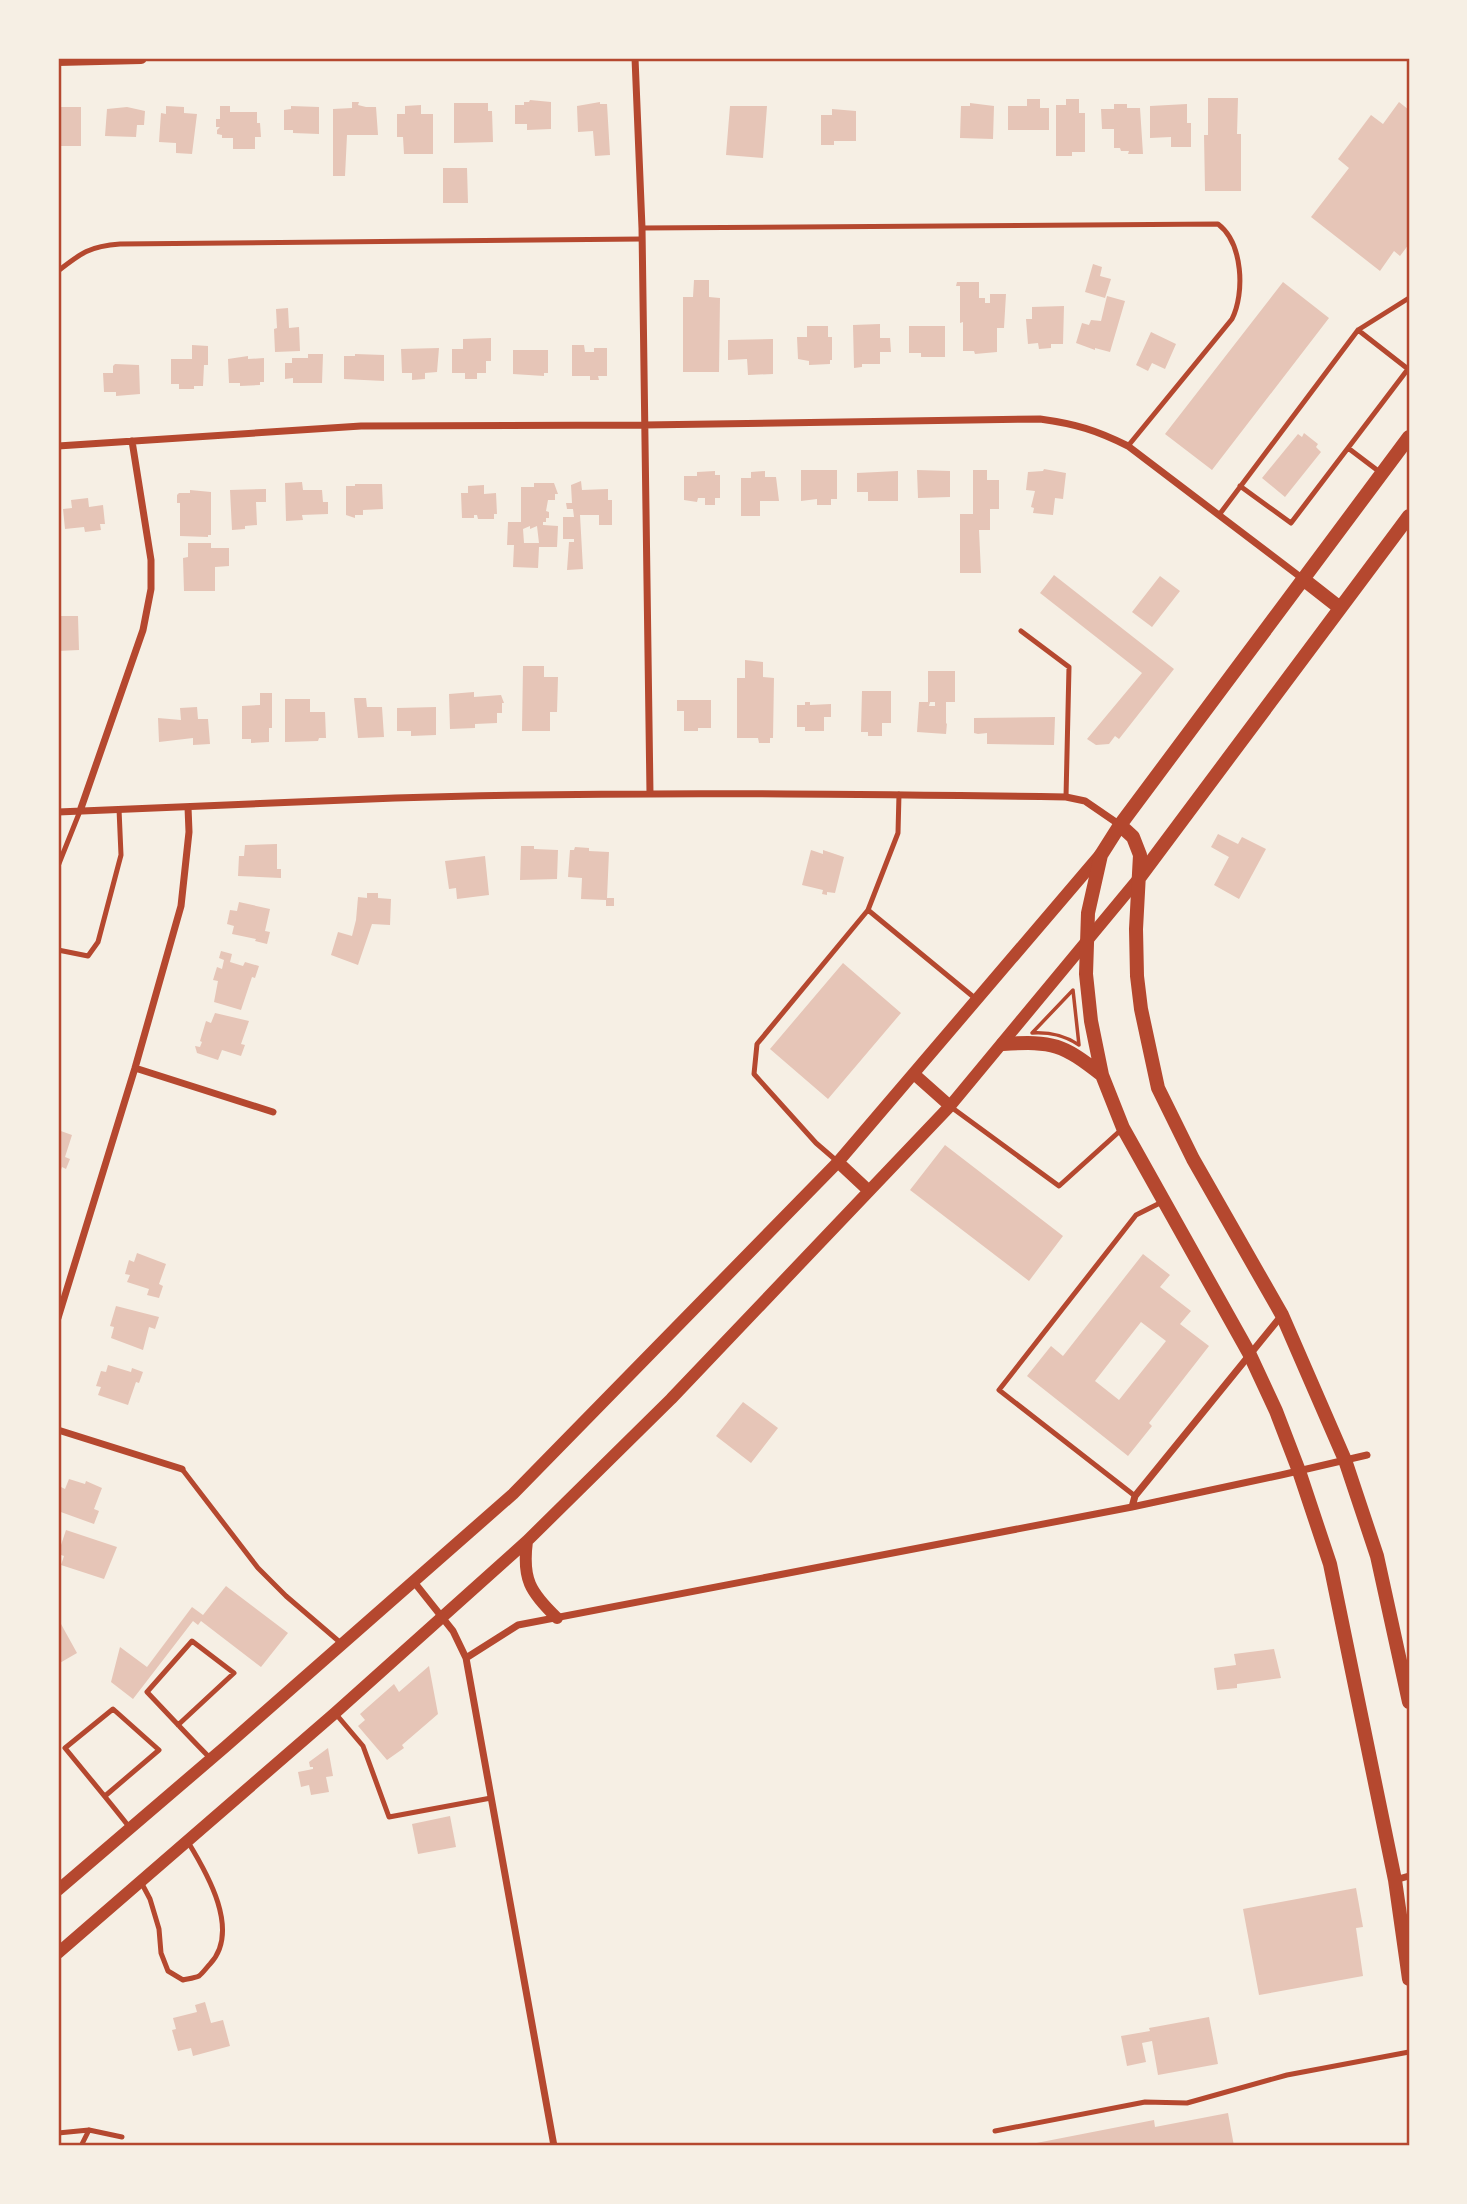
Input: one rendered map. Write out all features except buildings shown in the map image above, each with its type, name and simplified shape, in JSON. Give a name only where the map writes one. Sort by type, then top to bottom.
[{"type":"main road","points":[[1409,437],[1120,825],[1101,855],[1087,913],[1086,942],[1091,1021],[1102,1075],[1123,1128],[1249,1353],[1276,1411],[1329,1564],[1402,1878],[1409,1979]]},
{"type":"main road","points":[[1139,878],[1409,516]]},
{"type":"main road","points":[[1303,579],[1340,608]]},
{"type":"main road","points":[[1120,825],[1133,836],[1140,855],[1137,976],[1140,1009],[1158,1088],[1194,1159],[1282,1315],[1345,1460],[1377,1556],[1409,1702]]},
{"type":"main road","points":[[1003,1044],[1041,1042],[1072,1051],[1102,1075]]},
{"type":"street","points":[[58,60],[141,58]]},
{"type":"street","points":[[635,58],[642,228],[650,794]]},
{"type":"street","points":[[58,446],[362,426],[1040,419],[1075,424],[1128,446],[1303,579]]},
{"type":"street","points":[[80,811],[142,630],[150,589],[151,560],[132,441]]},
{"type":"street","points":[[58,812],[397,798],[899,794],[1066,797],[1085,801],[1120,825]]},
{"type":"street","points":[[58,1318],[135,1068],[181,906],[189,832],[188,807]]},
{"type":"street","points":[[58,1890],[513,1494],[838,1162],[1101,855]]},
{"type":"street","points":[[58,1953],[335,1713],[527,1541],[671,1399],[950,1107],[1139,878]]},
{"type":"street","points":[[135,1068],[273,1112]]},
{"type":"street","points":[[914,1074],[950,1107]]},
{"type":"street","points":[[838,1162],[869,1191]]},
{"type":"street","points":[[1132,1507],[1135,1496],[1282,1315]]},
{"type":"street","points":[[58,1430],[182,1469]]},
{"type":"street","points":[[466,1658],[518,1625],[1132,1507],[1367,1455]]},
{"type":"street","points":[[527,1541],[525,1570],[531,1589],[557,1618]]},
{"type":"street","points":[[414,1581],[453,1631],[466,1658],[554,2146]]},
{"type":"lane","points":[[642,228],[1218,224],[1227,231],[1234,245],[1241,293],[1238,305],[1232,319],[1128,446]]},
{"type":"lane","points":[[58,271],[77,256],[98,245],[642,239]]},
{"type":"lane","points":[[1219,515],[1358,330],[1409,298]]},
{"type":"lane","points":[[1240,486],[1291,523],[1348,448],[1408,368],[1358,330]]},
{"type":"lane","points":[[1348,448],[1381,474]]},
{"type":"lane","points":[[1021,631],[1069,667],[1066,797]]},
{"type":"lane","points":[[838,1162],[816,1143],[754,1074],[757,1044],[868,910],[898,833],[899,794]]},
{"type":"lane","points":[[58,950],[88,956],[98,942],[121,855],[119,809]]},
{"type":"lane","points":[[58,866],[80,811]]},
{"type":"lane","points":[[868,910],[978,1000]]},
{"type":"lane","points":[[950,1107],[1059,1186],[1123,1128]]},
{"type":"lane","points":[[1135,1496],[999,1390],[1136,1215],[1164,1201]]},
{"type":"lane","points":[[182,1469],[258,1568],[342,1644]]},
{"type":"lane","points":[[178,1726],[234,1673],[192,1641],[147,1692],[178,1726],[211,1759]]},
{"type":"lane","points":[[105,1796],[159,1749],[113,1709],[65,1748],[130,1828]]},
{"type":"lane","points":[[335,1713],[363,1746],[389,1817],[491,1798]]},
{"type":"lane","points":[[141,1882],[150,1899],[159,1929],[161,1953],[168,1971],[183,1980],[199,1976],[216,1957],[221,1943],[222,1920],[213,1891],[188,1842]]},
{"type":"lane","points":[[995,2131],[1145,2102],[1187,2103],[1287,2075],[1409,2052]]},
{"type":"lane","points":[[58,2133],[89,2130],[122,2137]]},
{"type":"lane","points":[[81,2146],[89,2130]]},
{"type":"path","points":[[1073,990],[1079,1045],[1060,1035],[1032,1033],[1073,990]]}]
